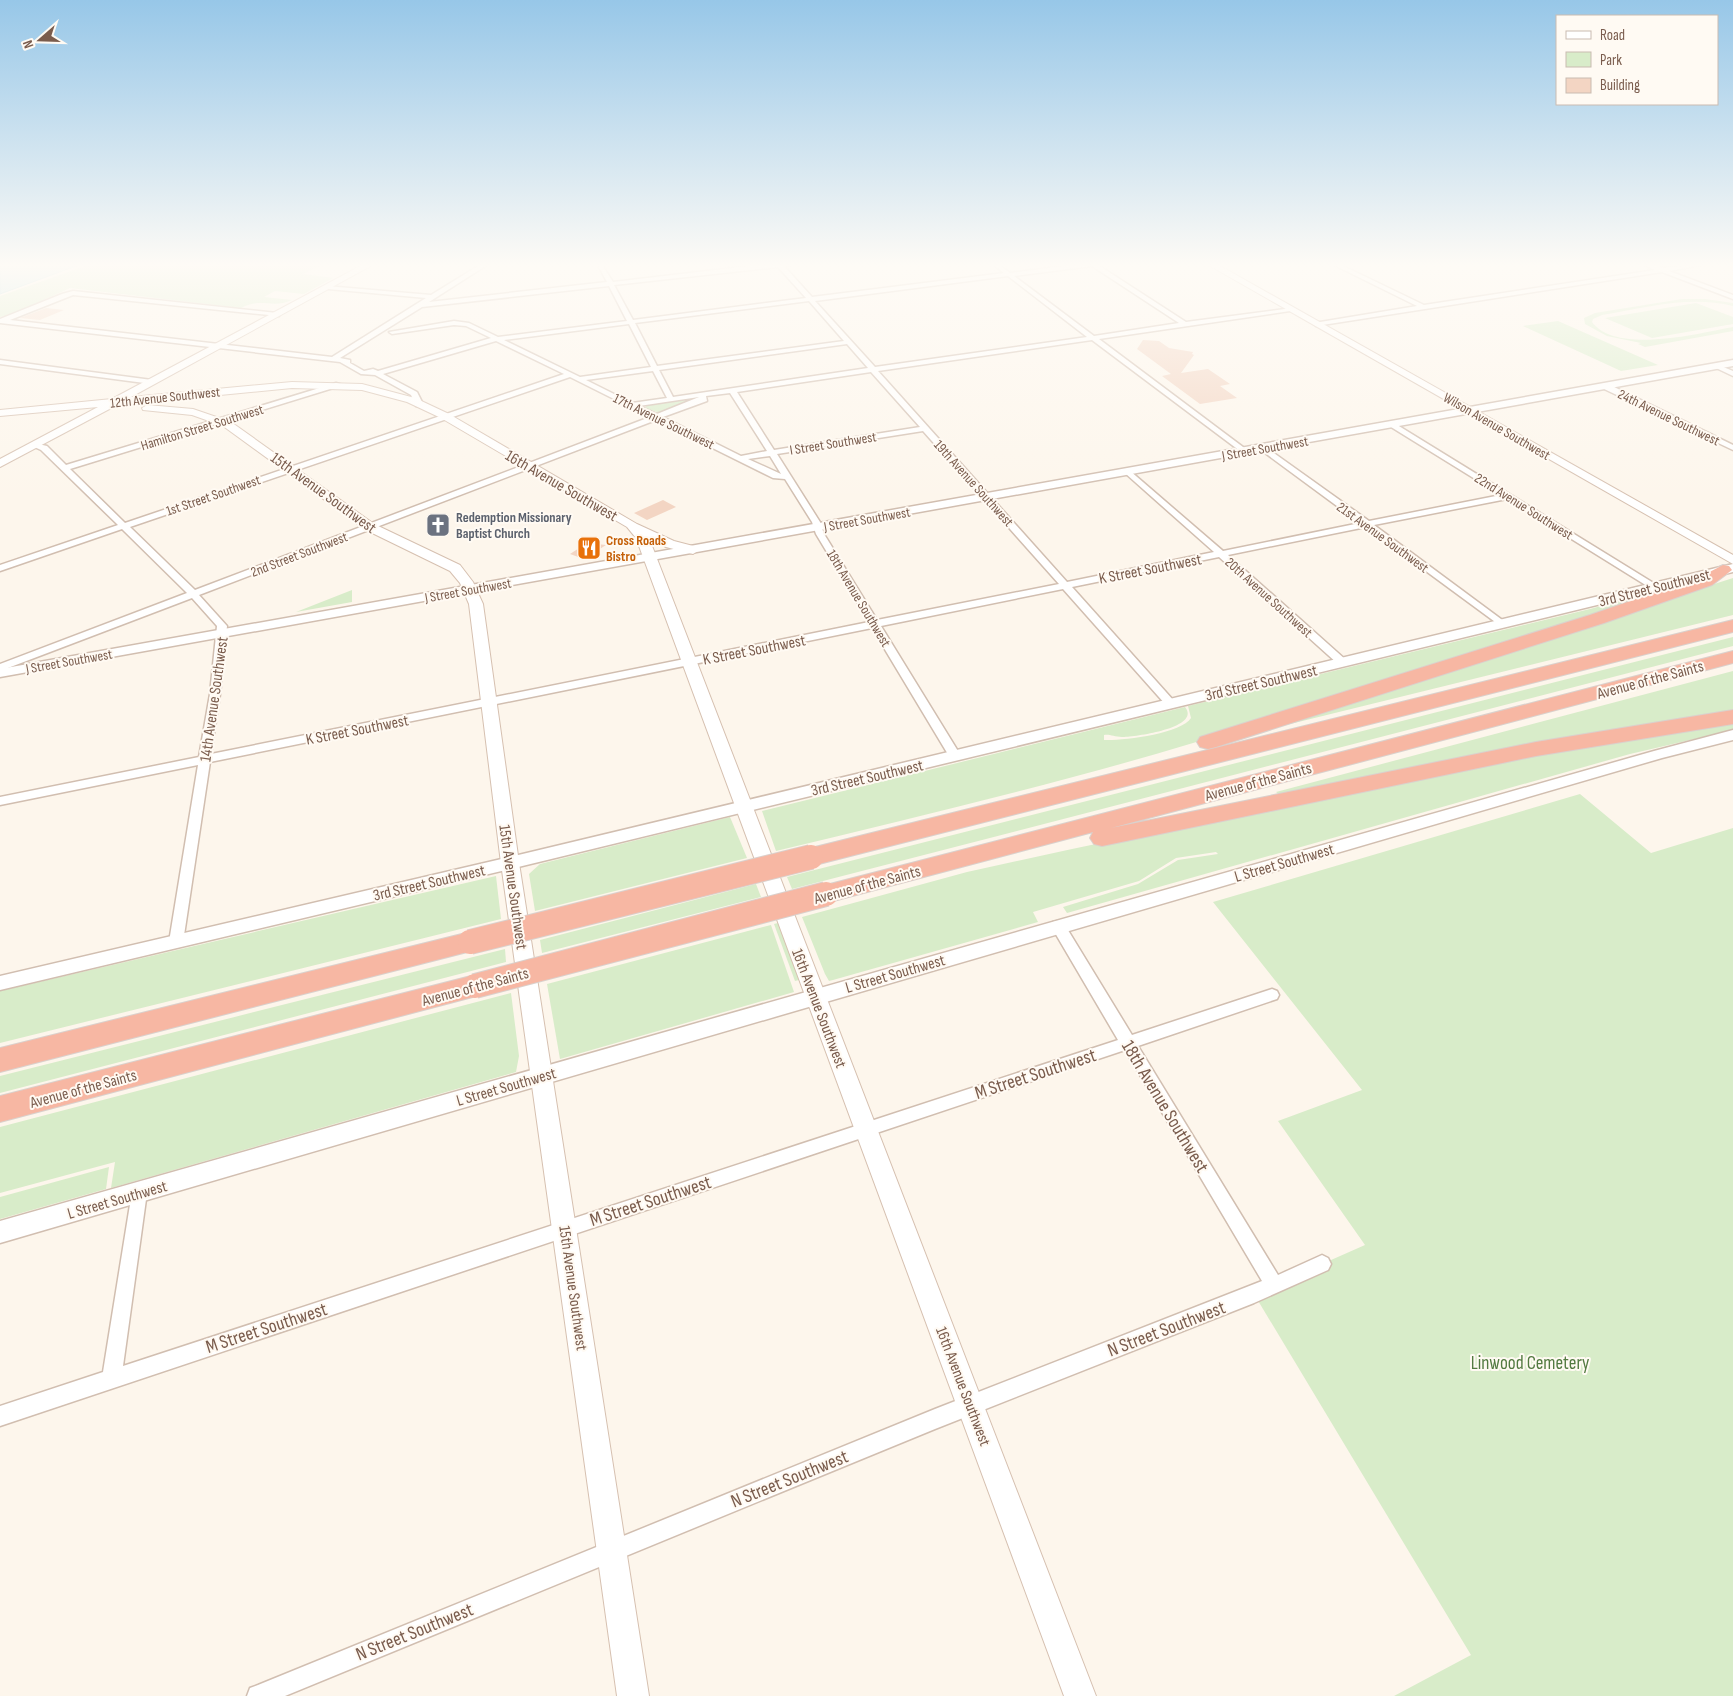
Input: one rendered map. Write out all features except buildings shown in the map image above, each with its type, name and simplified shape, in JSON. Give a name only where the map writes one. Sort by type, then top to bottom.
[{"type":"highway","points":[[980,814],[1597,619],[1706,581],[1730,566]]},
{"type":"highway","name":"Avenue of the Saints","points":[[0,1060],[1733,626]]},
{"type":"highway","name":"Avenue of the Saints","points":[[0,1109],[1733,658]]},
{"type":"highway","points":[[1004,848],[1070,844],[1536,749],[1733,718]]},
{"type":"main road","points":[[0,463],[226,342]]},
{"type":"main road","name":"Wilson Avenue Southwest","points":[[1348,342],[1471,411],[1730,566]]},
{"type":"main road","name":"12th Avenue Southwest","points":[[0,413],[275,386],[339,385],[381,390],[445,416]]},
{"type":"main road","name":"15th Avenue Southwest","points":[[100,409],[168,408],[193,412],[222,421],[370,527],[431,555],[454,568],[470,590],[476,604],[510,863],[613,1550],[633,1696]]},
{"type":"main road","name":"12th Avenue Southwest","points":[[0,418],[100,409]]},
{"type":"main road","points":[[38,415],[63,417],[66,422],[61,430]]},
{"type":"main road","name":"16th Avenue Southwest","points":[[445,416],[631,524],[642,537],[1080,1696]]},
{"type":"main road","points":[[631,524],[670,544],[693,550]]},
{"type":"street","points":[[186,342],[338,359],[357,363],[414,394],[419,404]]},
{"type":"street","points":[[338,359],[363,342]]},
{"type":"street","points":[[377,373],[485,342]]},
{"type":"street","name":"17th Avenue Southwest","points":[[502,342],[776,476],[787,478]]},
{"type":"street","points":[[642,342],[671,399]]},
{"type":"street","points":[[578,379],[847,342]]},
{"type":"street","name":"19th Avenue Southwest","points":[[848,342],[1170,704]]},
{"type":"street","points":[[631,405],[1057,342]]},
{"type":"street","points":[[1099,342],[1244,452]]},
{"type":"street","points":[[0,362],[152,382]]},
{"type":"street","name":"J Street Southwest","points":[[0,673],[1244,452],[1733,363]]},
{"type":"street","points":[[1716,366],[1733,374]]},
{"type":"street","name":"1st Street Southwest","points":[[0,568],[569,375]]},
{"type":"street","name":"Hamilton Street Southwest","points":[[66,468],[339,385]]},
{"type":"street","name":"24th Avenue Southwest","points":[[1605,386],[1733,448]]},
{"type":"street","name":"18th Avenue Southwest","points":[[732,390],[818,527],[820,534],[954,756]]},
{"type":"street","name":"2nd Street Southwest","points":[[0,668],[704,399],[701,394]]},
{"type":"street","name":"22nd Avenue Southwest","points":[[1394,425],[1654,587]]},
{"type":"street","name":"I Street Southwest","points":[[740,458],[925,428]]},
{"type":"street","name":"14th Avenue Southwest","points":[[34,445],[44,448],[66,468],[194,595],[222,626],[223,633],[205,760],[176,942]]},
{"type":"street","name":"21st Avenue Southwest","points":[[1264,448],[1502,624]]},
{"type":"street","name":"20th Avenue Southwest","points":[[1129,472],[1342,662]]},
{"type":"street","name":"K Street Southwest","points":[[0,800],[489,703],[1507,496]]},
{"type":"street","name":"3rd Street Southwest","points":[[0,983],[510,863],[1502,624],[1654,587],[1730,566]]},
{"type":"street","name":"L Street Southwest","points":[[0,1232],[1058,926],[1659,754],[1733,735]]},
{"type":"street","name":"18th Avenue Southwest","points":[[1058,926],[1274,1285]]},
{"type":"street","name":"M Street Southwest","points":[[0,1416],[1272,995]]},
{"type":"street","points":[[112,1378],[139,1192]]},
{"type":"street","name":"N Street Southwest","points":[[258,1696],[971,1404],[1274,1285],[1322,1264]]},
{"type":"green space","points":[[1558,342],[1606,342],[1658,365],[1621,371]]},
{"type":"green space","points":[[1637,342],[1672,342],[1645,347],[1638,344],[1641,343]]},
{"type":"green space","points":[[687,399],[691,401],[660,413],[645,408],[647,405]]},
{"type":"green space","points":[[1733,578],[1733,615],[1282,726],[1279,724]]},
{"type":"green space","points":[[1663,589],[1667,591],[1220,735],[1109,767],[919,816],[776,851],[762,811],[1185,707],[1188,714],[1184,721],[1176,726],[1139,735],[1122,737],[1104,735],[1104,740],[1136,738],[1164,732],[1185,724],[1191,718],[1188,706],[1590,609]]},
{"type":"green space","points":[[352,590],[352,602],[296,612]]},
{"type":"green space","points":[[1733,637],[1733,646],[792,889],[787,877]]},
{"type":"green space","points":[[1733,671],[1733,713],[1280,795],[1276,792]]},
{"type":"green space","points":[[1733,721],[1733,730],[1630,754],[1067,913],[1063,907],[1138,884],[1178,860],[1218,854],[1216,852],[1176,858],[1139,881],[1033,912],[1038,922],[829,981],[802,917],[967,872],[1072,849],[1518,756]]},
{"type":"green space","name":"Linwood Cemetery","points":[[1580,794],[1651,853],[1733,828],[1733,1696],[1394,1696],[1471,1655],[1254,1294],[1365,1245],[1278,1121],[1362,1090],[1213,902]]},
{"type":"green space","points":[[730,817],[747,858],[535,911],[529,874],[540,864]]},
{"type":"green space","points":[[496,876],[501,919],[0,1043],[0,991]]},
{"type":"green space","points":[[756,884],[761,897],[542,953],[540,940]]},
{"type":"green space","points":[[778,923],[799,980],[795,981],[774,924]]},
{"type":"green space","points":[[771,925],[794,992],[560,1059],[547,984]]},
{"type":"green space","points":[[505,949],[506,962],[0,1093],[0,1076]]},
{"type":"green space","points":[[511,993],[519,1056],[516,1072],[111,1188],[115,1162],[0,1193],[0,1127]]},
{"type":"green space","points":[[109,1167],[106,1189],[0,1219],[0,1197]]},
{"type":"place","name":"Redemption Missionary Baptist Church","points":[[438,525]]},
{"type":"place","name":"Cross Roads Bistro","points":[[589,548]]}]
